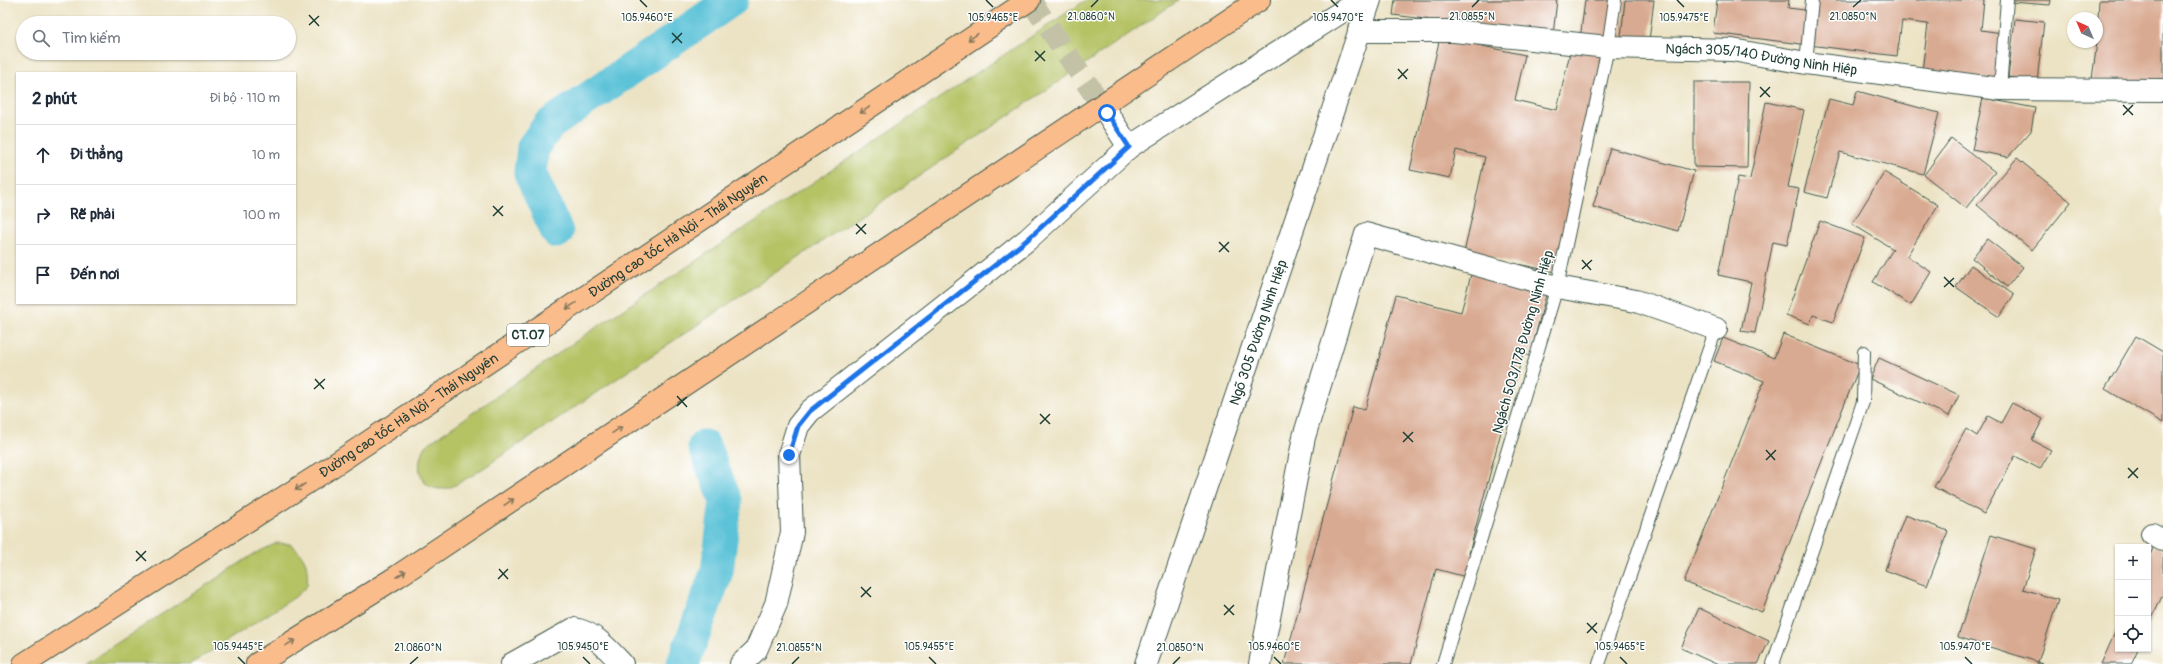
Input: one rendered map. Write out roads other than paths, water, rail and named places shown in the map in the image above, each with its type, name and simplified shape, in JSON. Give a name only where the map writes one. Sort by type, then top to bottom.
[{"type":"highway","name":"Đường cao tốc Hà Nội - Thái Nguyên","points":[[24,664],[325,471],[1029,0]]},
{"type":"highway","points":[[257,664],[411,567],[1259,0]]},
{"type":"street","points":[[741,664],[756,650],[776,604],[792,532],[789,455],[798,426],[810,411],[1027,240],[1129,147],[1360,0]]},
{"type":"street","name":"Ngõ 305 Đường Ninh Hiệp","points":[[1146,664],[1370,0]]},
{"type":"street","name":"Ngách 305/140 Đường Ninh Hiệp","points":[[1359,30],[1454,31],[1608,48],[1732,50],[1806,63],[2000,89],[2163,90]]},
{"type":"street","points":[[1107,113],[1129,147]]},
{"type":"street","points":[[1260,664],[1304,437],[1366,234],[1557,287],[1636,301],[1716,329]]},
{"type":"street","points":[[512,664],[574,629],[584,630],[604,645],[622,664]]},
{"type":"lane","name":"Ngách 503/178 Đường Ninh Hiệp","points":[[1443,664],[1557,287],[1608,48],[1615,0]]},
{"type":"lane","points":[[1806,63],[1812,0]]},
{"type":"lane","points":[[2000,89],[2007,0]]},
{"type":"lane","points":[[1599,664],[1716,329]]},
{"type":"lane","points":[[1774,664],[1863,402],[1864,352]]},
{"type":"waterway","points":[[557,232],[530,173],[533,147],[549,125],[732,0]]},
{"type":"waterway","points":[[683,664],[717,571],[726,501],[704,446]]},
{"type":"tunnel","points":[[1030,0],[1107,113]]}]
